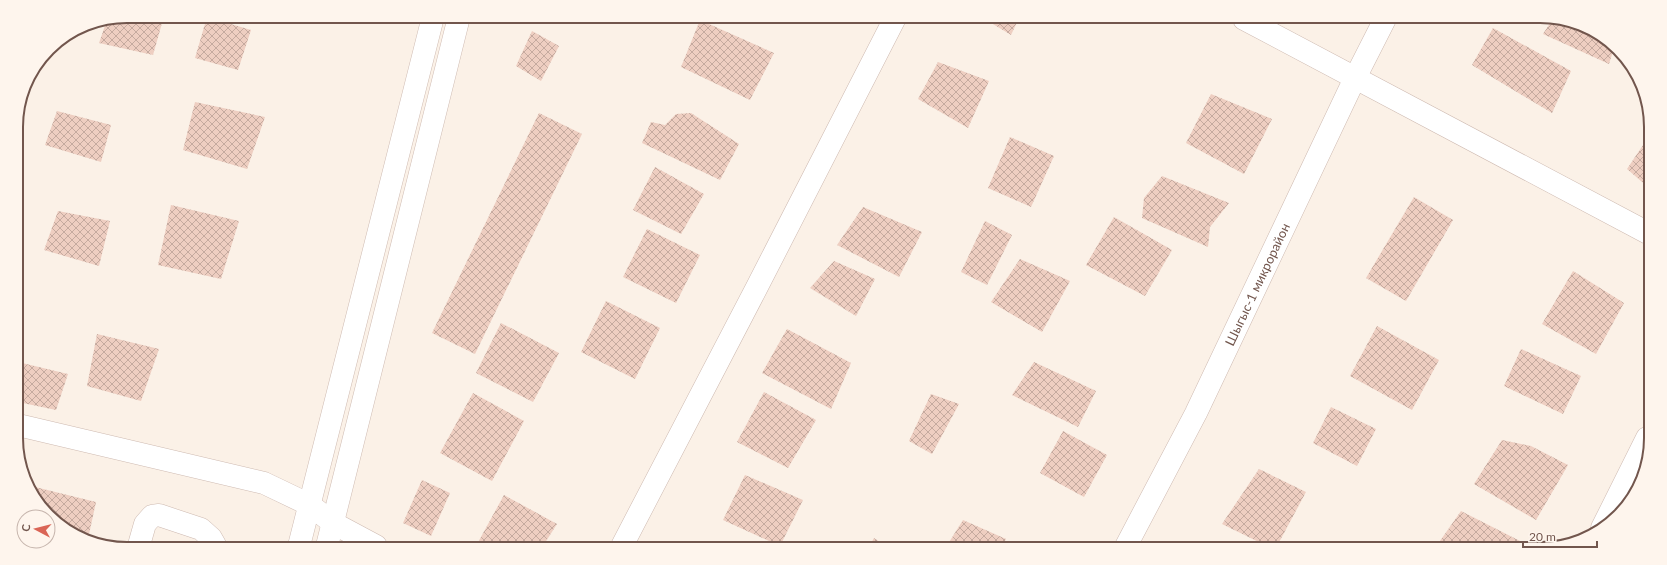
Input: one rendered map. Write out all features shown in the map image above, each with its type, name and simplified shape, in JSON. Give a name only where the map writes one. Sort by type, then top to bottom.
[{"type":"street","points":[[300,542],[431,23]]},
{"type":"street","points":[[328,542],[458,23]]},
{"type":"street","points":[[624,542],[754,294],[892,23]]},
{"type":"street","points":[[1252,23],[1644,231]]},
{"type":"street","name":"Шыгыс-1 микрорайон","points":[[1128,542],[1196,413],[1355,78],[1384,23]]},
{"type":"street","points":[[23,426],[264,483],[310,505],[333,523],[369,542]]},
{"type":"street","points":[[1607,517],[1644,445]]},
{"type":"street","points":[[140,542],[145,524],[152,516],[159,515],[201,529],[211,538],[213,542]]},
{"type":"building","points":[[120,23],[162,23],[153,55],[99,43],[105,26]]},
{"type":"building","points":[[205,23],[227,23],[251,30],[238,70],[195,58]]},
{"type":"building","points":[[699,23],[707,23],[774,53],[750,100],[681,67]]},
{"type":"building","points":[[991,23],[1017,23],[1011,35]]},
{"type":"building","points":[[1550,24],[1580,31],[1603,44],[1613,52],[1609,64],[1543,34]]},
{"type":"building","points":[[1493,28],[1571,71],[1552,113],[1472,65]]},
{"type":"building","points":[[532,31],[559,46],[541,81],[516,66]]},
{"type":"building","points":[[938,62],[989,81],[968,128],[918,99]]},
{"type":"building","points":[[1211,94],[1272,119],[1244,174],[1186,143]]},
{"type":"building","points":[[195,102],[265,117],[247,169],[183,150]]},
{"type":"building","points":[[57,111],[111,125],[101,162],[45,145]]},
{"type":"building","points":[[539,113],[582,134],[475,354],[432,333]]},
{"type":"building","points":[[691,113],[739,144],[720,180],[642,143],[651,122],[665,125],[676,114]]},
{"type":"building","points":[[1010,137],[1054,156],[1031,207],[988,188]]},
{"type":"building","points":[[1644,144],[1644,184],[1627,169]]},
{"type":"building","points":[[655,167],[704,194],[681,234],[633,210]]},
{"type":"building","points":[[1162,176],[1229,203],[1210,227],[1208,247],[1142,218],[1144,198]]},
{"type":"building","points":[[1414,197],[1453,220],[1406,301],[1366,278]]},
{"type":"building","points":[[171,205],[239,221],[221,279],[158,265]]},
{"type":"building","points":[[863,207],[922,232],[899,277],[837,245]]},
{"type":"building","points":[[58,211],[110,221],[99,266],[44,250]]},
{"type":"building","points":[[1114,217],[1172,250],[1145,296],[1086,265]]},
{"type":"building","points":[[985,221],[1012,235],[987,285],[961,272]]},
{"type":"building","points":[[647,229],[700,255],[676,303],[623,277]]},
{"type":"building","points":[[1020,259],[1070,281],[1042,332],[991,302]]},
{"type":"building","points":[[834,261],[875,279],[856,316],[810,288]]},
{"type":"building","points":[[1573,271],[1624,303],[1596,354],[1542,324]]},
{"type":"building","points":[[606,301],[660,328],[635,379],[581,352]]},
{"type":"building","points":[[501,323],[559,353],[533,402],[476,373]]},
{"type":"building","points":[[1377,326],[1439,360],[1412,410],[1350,376]]},
{"type":"building","points":[[787,329],[851,363],[831,409],[762,373]]},
{"type":"building","points":[[97,334],[159,349],[141,401],[87,386]]},
{"type":"building","points":[[1521,349],[1581,376],[1563,414],[1504,386]]},
{"type":"building","points":[[1034,362],[1096,391],[1078,427],[1012,395]]},
{"type":"building","points":[[23,363],[68,374],[56,410],[23,403]]},
{"type":"building","points":[[764,392],[816,420],[788,468],[737,442]]},
{"type":"building","points":[[473,393],[524,421],[492,481],[440,453]]},
{"type":"building","points":[[931,394],[959,404],[932,454],[909,441]]},
{"type":"building","points":[[1331,407],[1376,429],[1357,466],[1313,443]]},
{"type":"building","points":[[1063,431],[1107,455],[1084,497],[1040,473]]},
{"type":"building","points":[[1502,440],[1531,446],[1568,465],[1536,520],[1474,484]]},
{"type":"building","points":[[1259,469],[1306,492],[1279,542],[1259,542],[1222,524]]},
{"type":"building","points":[[745,475],[803,500],[782,542],[771,542],[723,520]]},
{"type":"building","points":[[422,480],[450,493],[431,536],[403,523]]},
{"type":"building","points":[[36,487],[96,502],[89,535],[75,528],[56,514],[56,509],[51,509]]},
{"type":"building","points":[[504,495],[557,524],[546,542],[478,542]]},
{"type":"building","points":[[1461,511],[1522,542],[1439,542]]},
{"type":"building","points":[[963,520],[1006,539],[1004,542],[949,542]]},
{"type":"building","points":[[874,538],[880,542],[872,542]]}]
